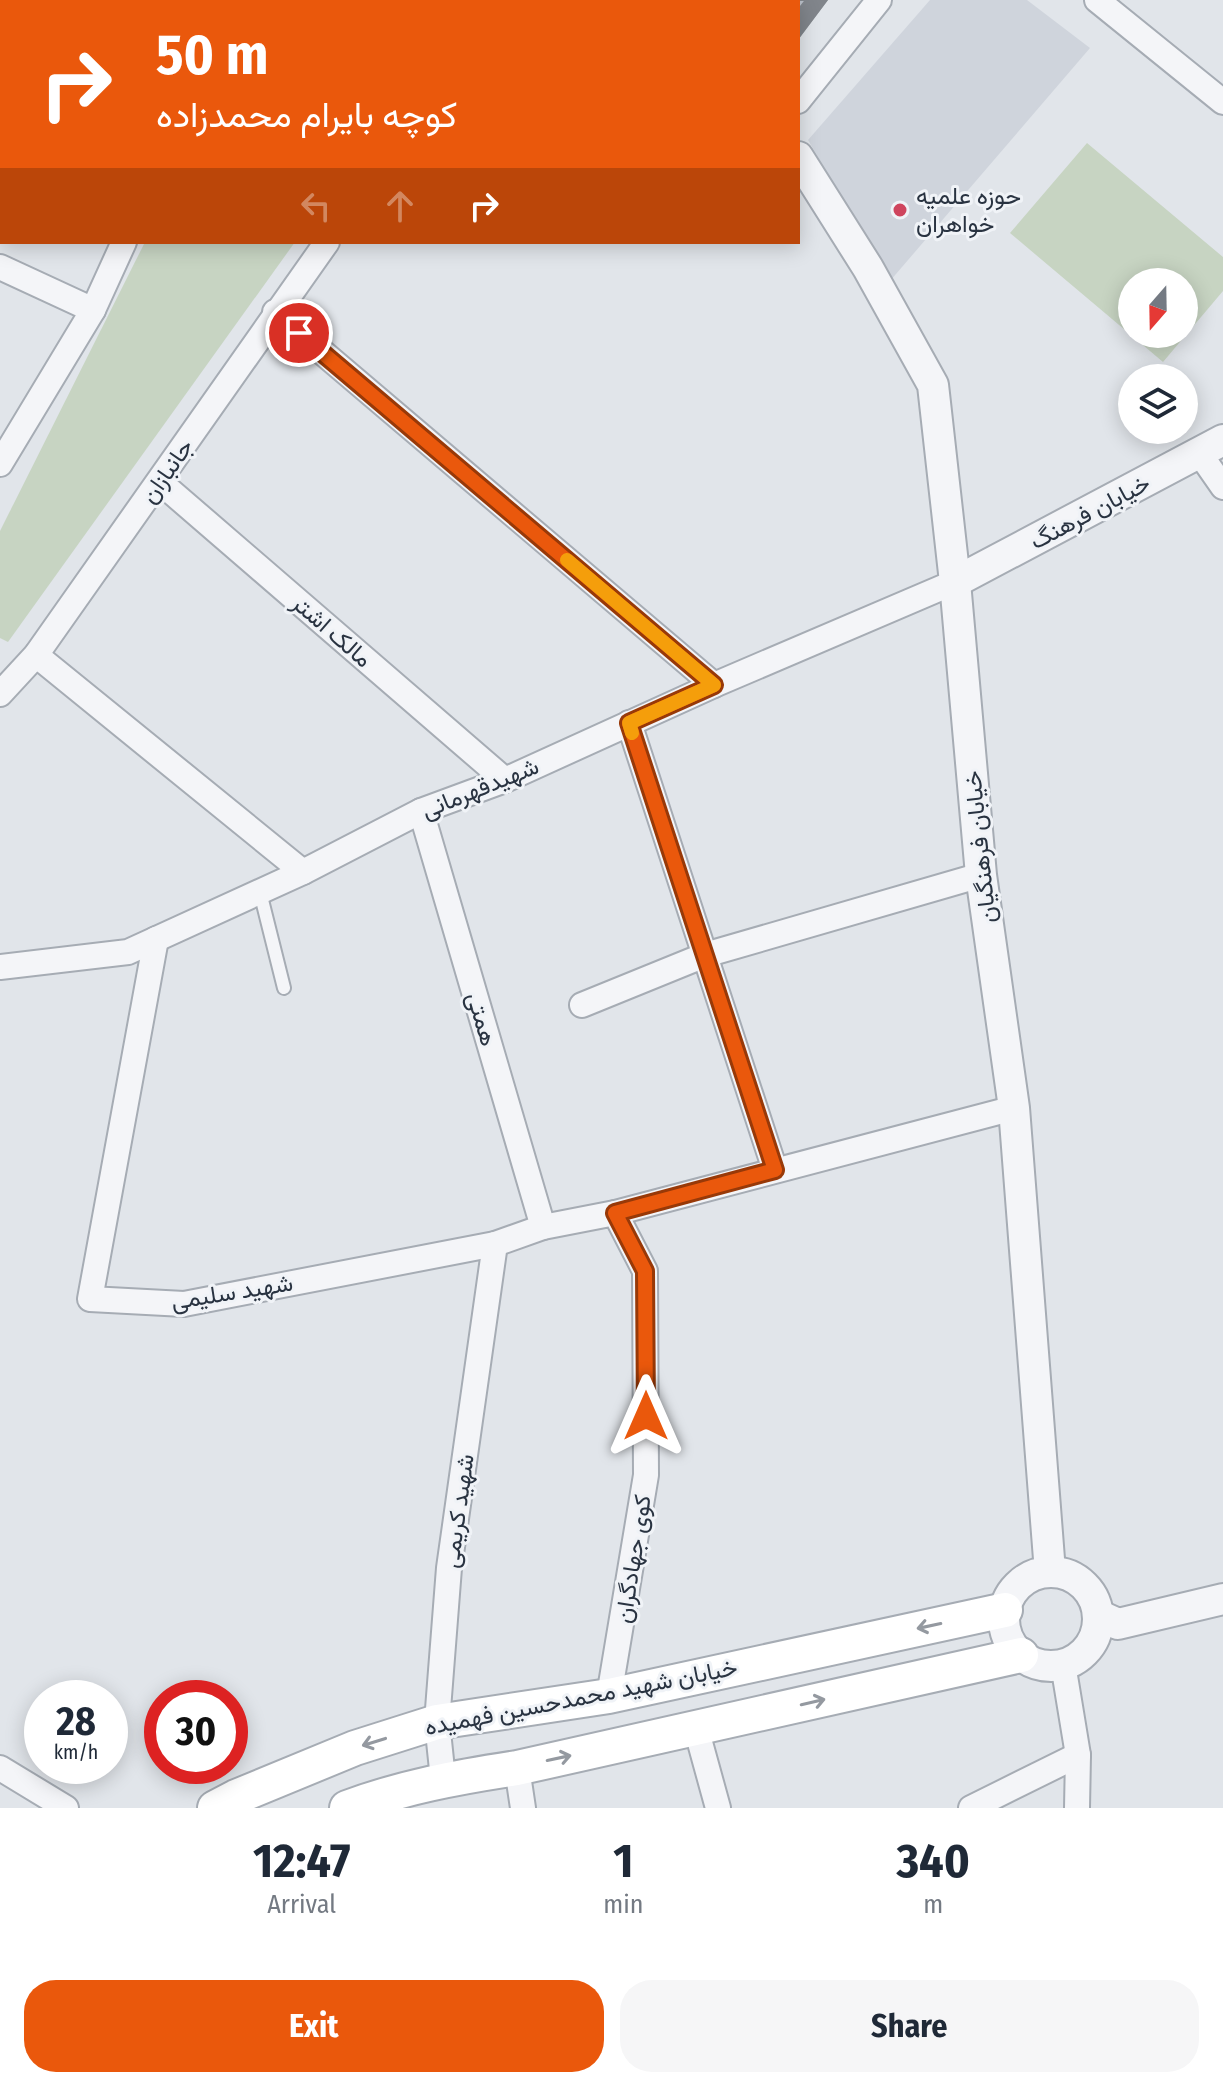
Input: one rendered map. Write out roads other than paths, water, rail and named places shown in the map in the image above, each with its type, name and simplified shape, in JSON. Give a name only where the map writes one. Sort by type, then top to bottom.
[{"type":"main road","name":"خیابان شهید محمدحسین فهمیده","points":[[215,1808],[355,1748],[437,1722],[609,1696],[1005,1610]]},
{"type":"main road","points":[[347,1808],[388,1801],[443,1779],[517,1768],[1021,1655]]},
{"type":"street","points":[[800,99],[879,0]]},
{"type":"street","points":[[1097,0],[1223,102]]},
{"type":"street","name":"خیابان فرهنگیان","points":[[800,160],[868,268],[933,385],[955,582],[981,875],[1014,1108],[1050,1572]]},
{"type":"street","points":[[0,464],[93,310],[123,244]]},
{"type":"street","name":"جانبازان","points":[[0,694],[36,655],[326,244]]},
{"type":"street","points":[[0,267],[93,310]]},
{"type":"street","points":[[275,312],[714,685]]},
{"type":"street","points":[[1212,447],[1223,487]]},
{"type":"street","name":"خیابان فرهنگ","points":[[955,582],[1212,447]]},
{"type":"street","name":"مالک اشتر","points":[[160,482],[505,780]]},
{"type":"street","name":"شهیدقهرمانی","points":[[0,967],[128,952],[303,872],[421,811],[505,780],[714,685],[955,582]]},
{"type":"street","points":[[36,655],[303,872]]},
{"type":"street","points":[[629,723],[775,1170]]},
{"type":"street","name":"همتی","points":[[421,811],[543,1227]]},
{"type":"street","points":[[582,1005],[705,955],[981,875]]},
{"type":"street","name":"شهید سلیمی","points":[[156,939],[90,1299],[184,1304],[495,1244],[543,1227]]},
{"type":"street","points":[[543,1227],[615,1213],[1014,1108]]},
{"type":"street","name":"کوی جهادگران","points":[[609,1696],[646,1475],[645,1271],[615,1213]]},
{"type":"street","name":"شهید کریمی","points":[[443,1779],[437,1722],[449,1568],[495,1244]]},
{"type":"street","points":[[1050,1572],[1072,1577],[1085,1586],[1094,1599],[1098,1615],[1097,1631],[1079,1657],[1049,1666],[1034,1663],[1011,1644],[1005,1630],[1005,1610],[1016,1588],[1028,1578],[1050,1572]]},
{"type":"street","points":[[1098,1615],[1118,1624],[1223,1599]]},
{"type":"street","points":[[1063,1664],[1078,1755],[1077,1808]]},
{"type":"street","points":[[696,1728],[718,1808]]},
{"type":"street","points":[[971,1808],[1078,1755]]},
{"type":"street","points":[[0,1768],[66,1808]]},
{"type":"street","points":[[517,1768],[523,1808]]},
{"type":"lane","points":[[260,892],[284,988]]},
{"type":"place","name":"حوزه علمیه خواهران","points":[[900,210]]}]
